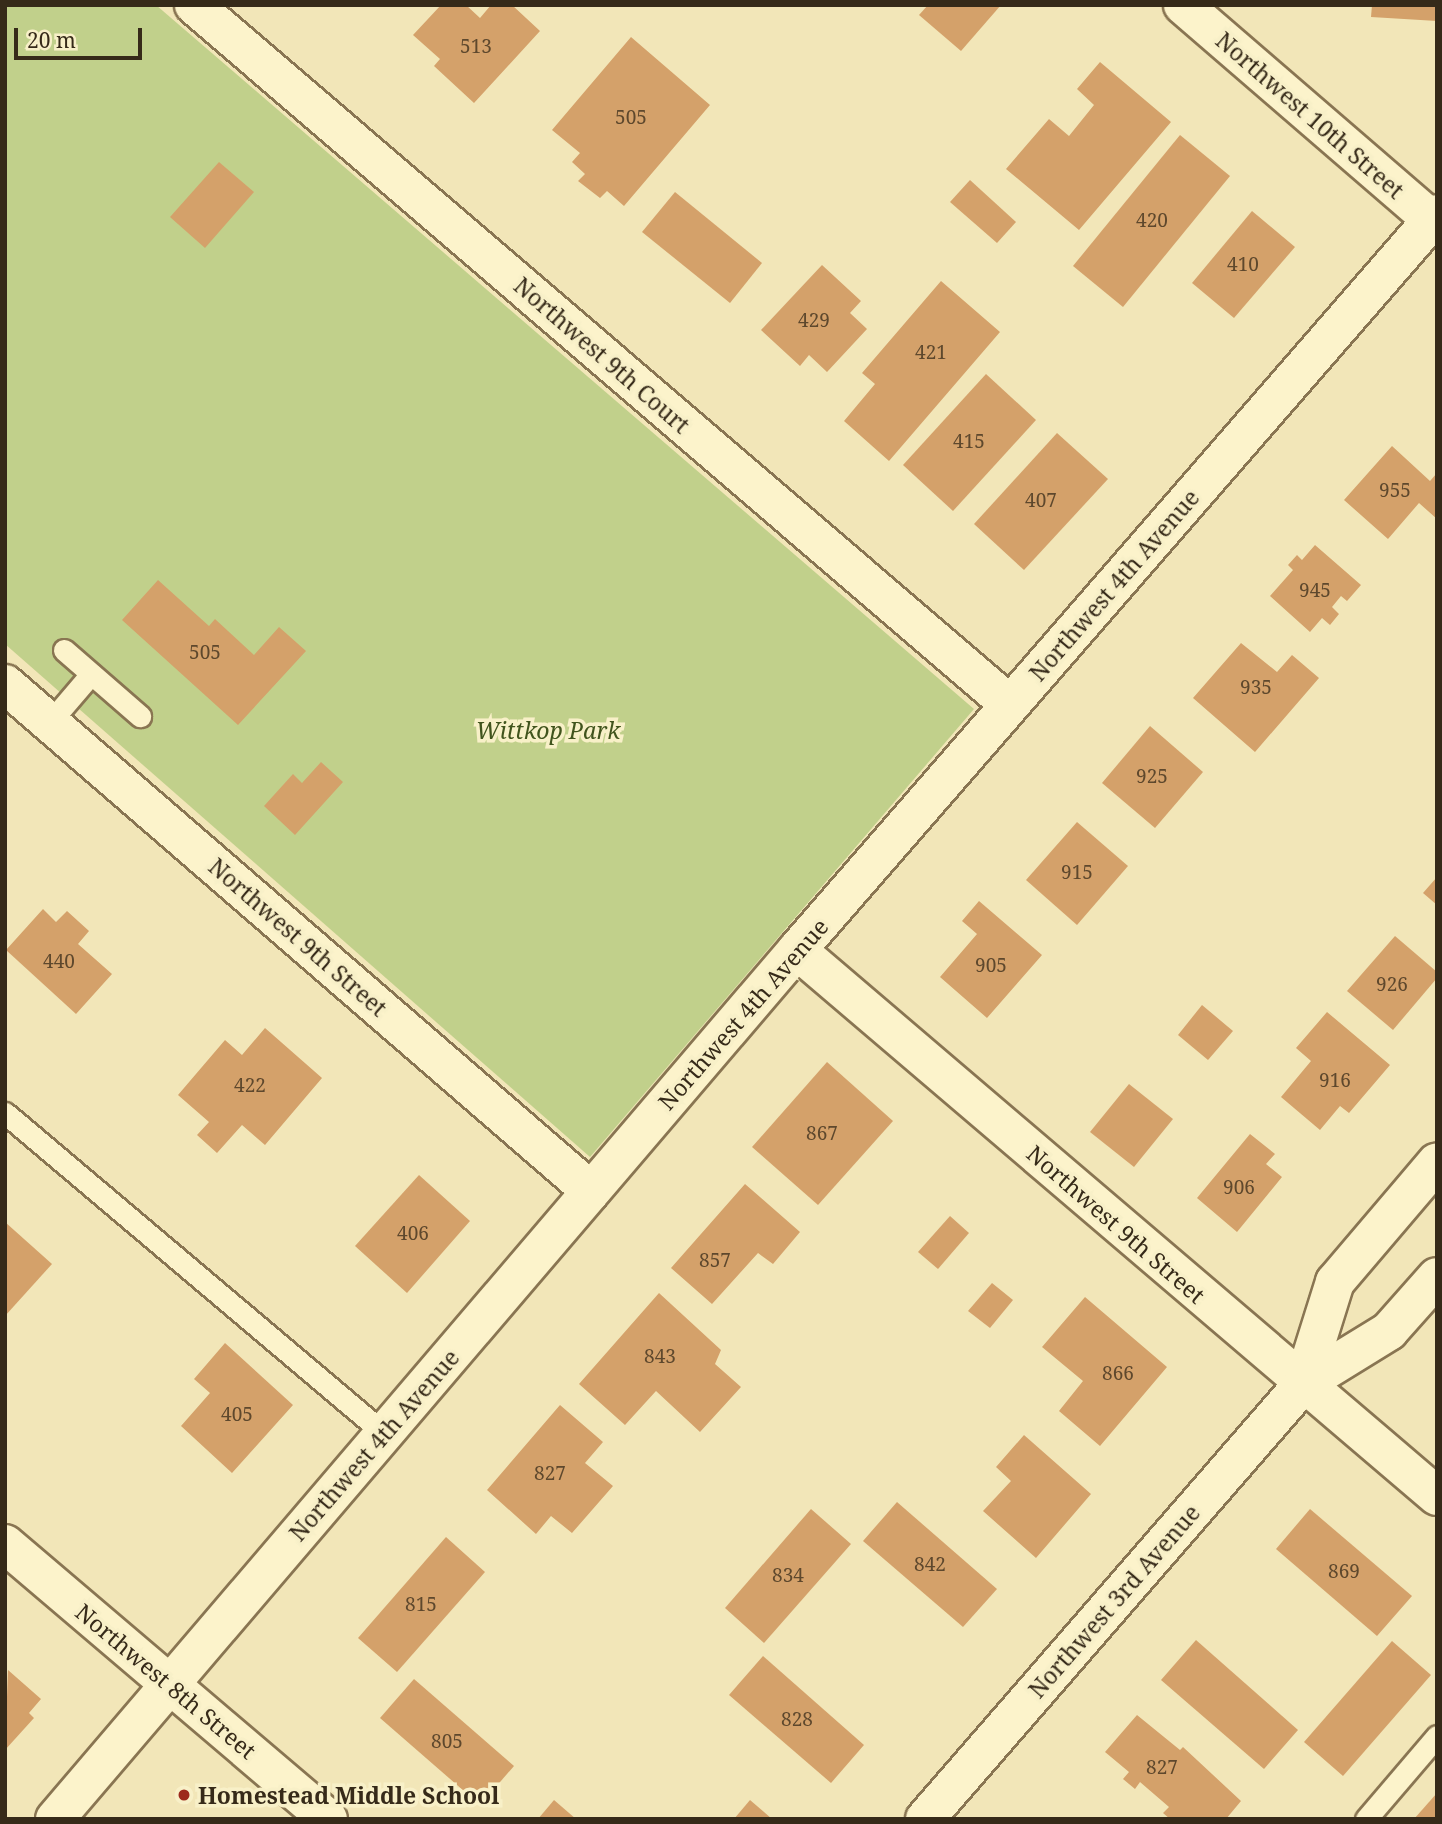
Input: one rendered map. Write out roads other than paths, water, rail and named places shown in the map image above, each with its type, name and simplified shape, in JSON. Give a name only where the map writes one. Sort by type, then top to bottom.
[{"type":"street","name":"Northwest 9th Court","points":[[194,5],[1010,705]]},
{"type":"street","name":"Northwest 10th Street","points":[[1183,5],[1435,219]]},
{"type":"street","name":"Northwest 4th Avenue","points":[[55,1819],[797,950],[1435,219]]},
{"type":"street","name":"Northwest 9th Street","points":[[5,684],[591,1191]]},
{"type":"street","name":"Northwest 9th Street","points":[[797,950],[1437,1496]]},
{"type":"street","name":"Northwest 3rd Avenue","points":[[1303,1384],[1335,1282],[1437,1162]]},
{"type":"street","name":"Northwest 3rd Avenue","points":[[925,1819],[1303,1384],[1389,1331],[1437,1277]]},
{"type":"street","name":"Northwest 8th Street","points":[[5,1544],[328,1819]]},
{"type":"lane","points":[[64,650],[140,716]]},
{"type":"lane","points":[[50,722],[91,674]]},
{"type":"lane","points":[[5,1113],[384,1433]]},
{"type":"lane","points":[[1366,1819],[1437,1736]]},
{"type":"place","name":"Homestead Middle School","points":[[184,1795]]},
{"type":"park label","name":"Wittkop Park","points":[[548,730]]}]
